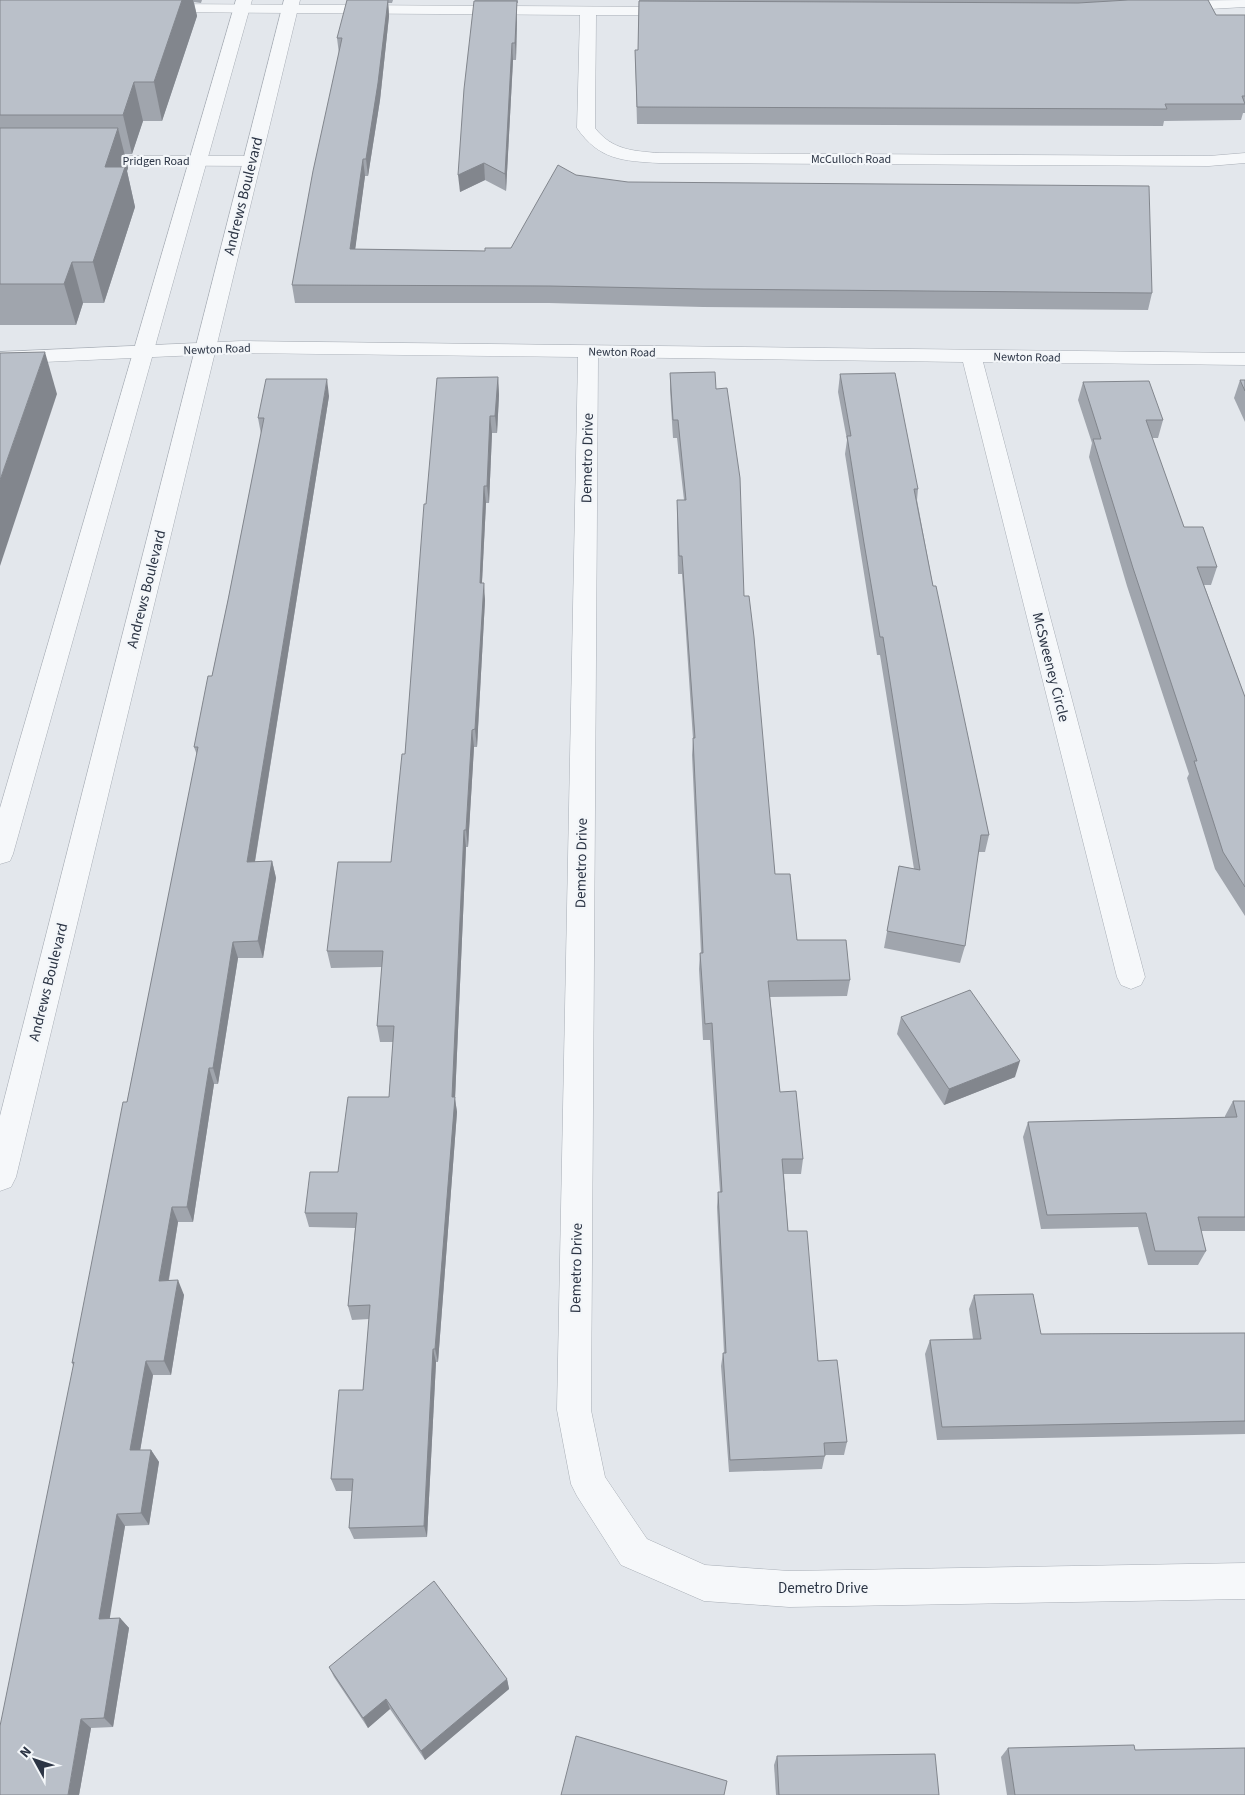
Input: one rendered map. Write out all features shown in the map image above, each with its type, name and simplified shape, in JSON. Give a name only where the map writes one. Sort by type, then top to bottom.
[{"type":"street","points":[[1154,7],[1245,2]]},
{"type":"street","points":[[143,9],[291,4],[687,10]]},
{"type":"street","name":"Andrews Boulevard","points":[[0,1177],[291,4]]},
{"type":"street","points":[[0,854],[243,5]]},
{"type":"street","name":"McCulloch Road","points":[[588,10],[586,128],[595,143],[623,156],[659,158],[1200,161],[1245,158]]},
{"type":"street","name":"Pridgen Road","points":[[69,161],[252,161]]},
{"type":"street","name":"Newton Road","points":[[0,358],[206,349],[1245,359]]},
{"type":"street","name":"Demetro Drive","points":[[588,352],[574,1410],[589,1484],[634,1552],[704,1583],[789,1589],[1245,1580]]},
{"type":"street","name":"McSweeney Circle","points":[[972,357],[1130,977]]},
{"type":"building","points":[[0,0],[182,0],[154,82],[134,82],[123,115],[0,115]]},
{"type":"building","points":[[347,0],[388,0],[378,83],[366,159],[363,159],[350,249],[485,251],[485,248],[511,248],[558,165],[576,175],[628,182],[1149,186],[1152,293],[292,285],[313,171],[342,38],[337,38]]},
{"type":"building","points":[[1128,0],[1208,0],[1216,15],[1245,15],[1245,96],[1242,96],[1245,104],[1165,104],[1167,109],[637,107],[635,50],[638,50],[639,1],[1078,3]]},
{"type":"building","points":[[474,1],[517,1],[515,43],[512,43],[505,174],[484,163],[458,175],[464,89]]},
{"type":"building","points":[[0,128],[118,128],[105,167],[125,167],[93,262],[72,262],[64,284],[0,284]]},
{"type":"building","points":[[45,352],[0,480],[0,353]]},
{"type":"building","points":[[715,372],[716,389],[727,388],[740,478],[744,596],[749,596],[754,637],[775,874],[790,874],[797,940],[846,940],[850,980],[768,981],[780,1092],[796,1091],[803,1159],[782,1159],[788,1231],[807,1231],[818,1361],[837,1360],[847,1442],[824,1443],[825,1456],[730,1460],[723,1353],[726,1353],[718,1192],[722,1192],[712,1023],[705,1024],[700,953],[703,953],[693,738],[695,738],[682,556],[679,556],[677,500],[686,500],[678,420],[673,420],[670,373]]},
{"type":"building","points":[[895,373],[918,489],[914,489],[933,586],[936,586],[989,835],[981,835],[965,946],[887,931],[899,866],[920,870],[883,637],[880,637],[864,543],[847,436],[851,436],[840,374]]},
{"type":"building","points":[[498,377],[495,416],[490,416],[487,486],[484,486],[480,583],[484,583],[475,729],[472,730],[466,830],[464,830],[452,1097],[455,1097],[435,1349],[433,1349],[424,1526],[349,1528],[353,1479],[331,1479],[339,1390],[363,1390],[370,1305],[348,1306],[357,1213],[305,1213],[310,1172],[338,1172],[348,1097],[389,1097],[394,1026],[377,1026],[383,951],[327,951],[338,862],[391,862],[402,754],[405,754],[424,504],[426,504],[437,378]]},
{"type":"building","points":[[266,379],[327,379],[247,862],[272,861],[258,941],[233,942],[213,1068],[209,1068],[187,1207],[172,1207],[159,1281],[178,1280],[164,1361],[146,1361],[130,1450],[151,1450],[141,1513],[117,1514],[99,1619],[120,1618],[104,1718],[81,1719],[68,1795],[0,1795],[0,1726],[74,1362],[72,1363],[123,1102],[127,1102],[198,747],[194,747],[208,676],[212,676],[264,418],[258,418]]},
{"type":"building","points":[[1240,380],[1245,380],[1245,391]]},
{"type":"building","points":[[1149,381],[1163,420],[1146,420],[1184,527],[1203,527],[1217,567],[1197,567],[1245,697],[1245,887],[1223,852],[1194,761],[1197,761],[1133,568],[1093,439],[1101,439],[1083,382]]},
{"type":"building","points":[[970,990],[1020,1061],[949,1089],[901,1017]]},
{"type":"building","points":[[1233,1101],[1245,1101],[1245,1217],[1198,1217],[1206,1251],[1155,1251],[1146,1213],[1047,1215],[1028,1122],[1237,1117]]},
{"type":"building","points":[[1033,1294],[1041,1334],[1245,1333],[1245,1421],[942,1427],[930,1340],[981,1339],[974,1295]]},
{"type":"building","points":[[434,1581],[507,1679],[421,1751],[386,1699],[363,1718],[329,1667]]},
{"type":"building","points":[[576,1736],[727,1781],[724,1795],[561,1795]]},
{"type":"building","points":[[1134,1745],[1135,1750],[1245,1748],[1245,1795],[1015,1795],[1008,1748]]},
{"type":"building","points":[[935,1754],[939,1795],[779,1795],[777,1756]]}]
